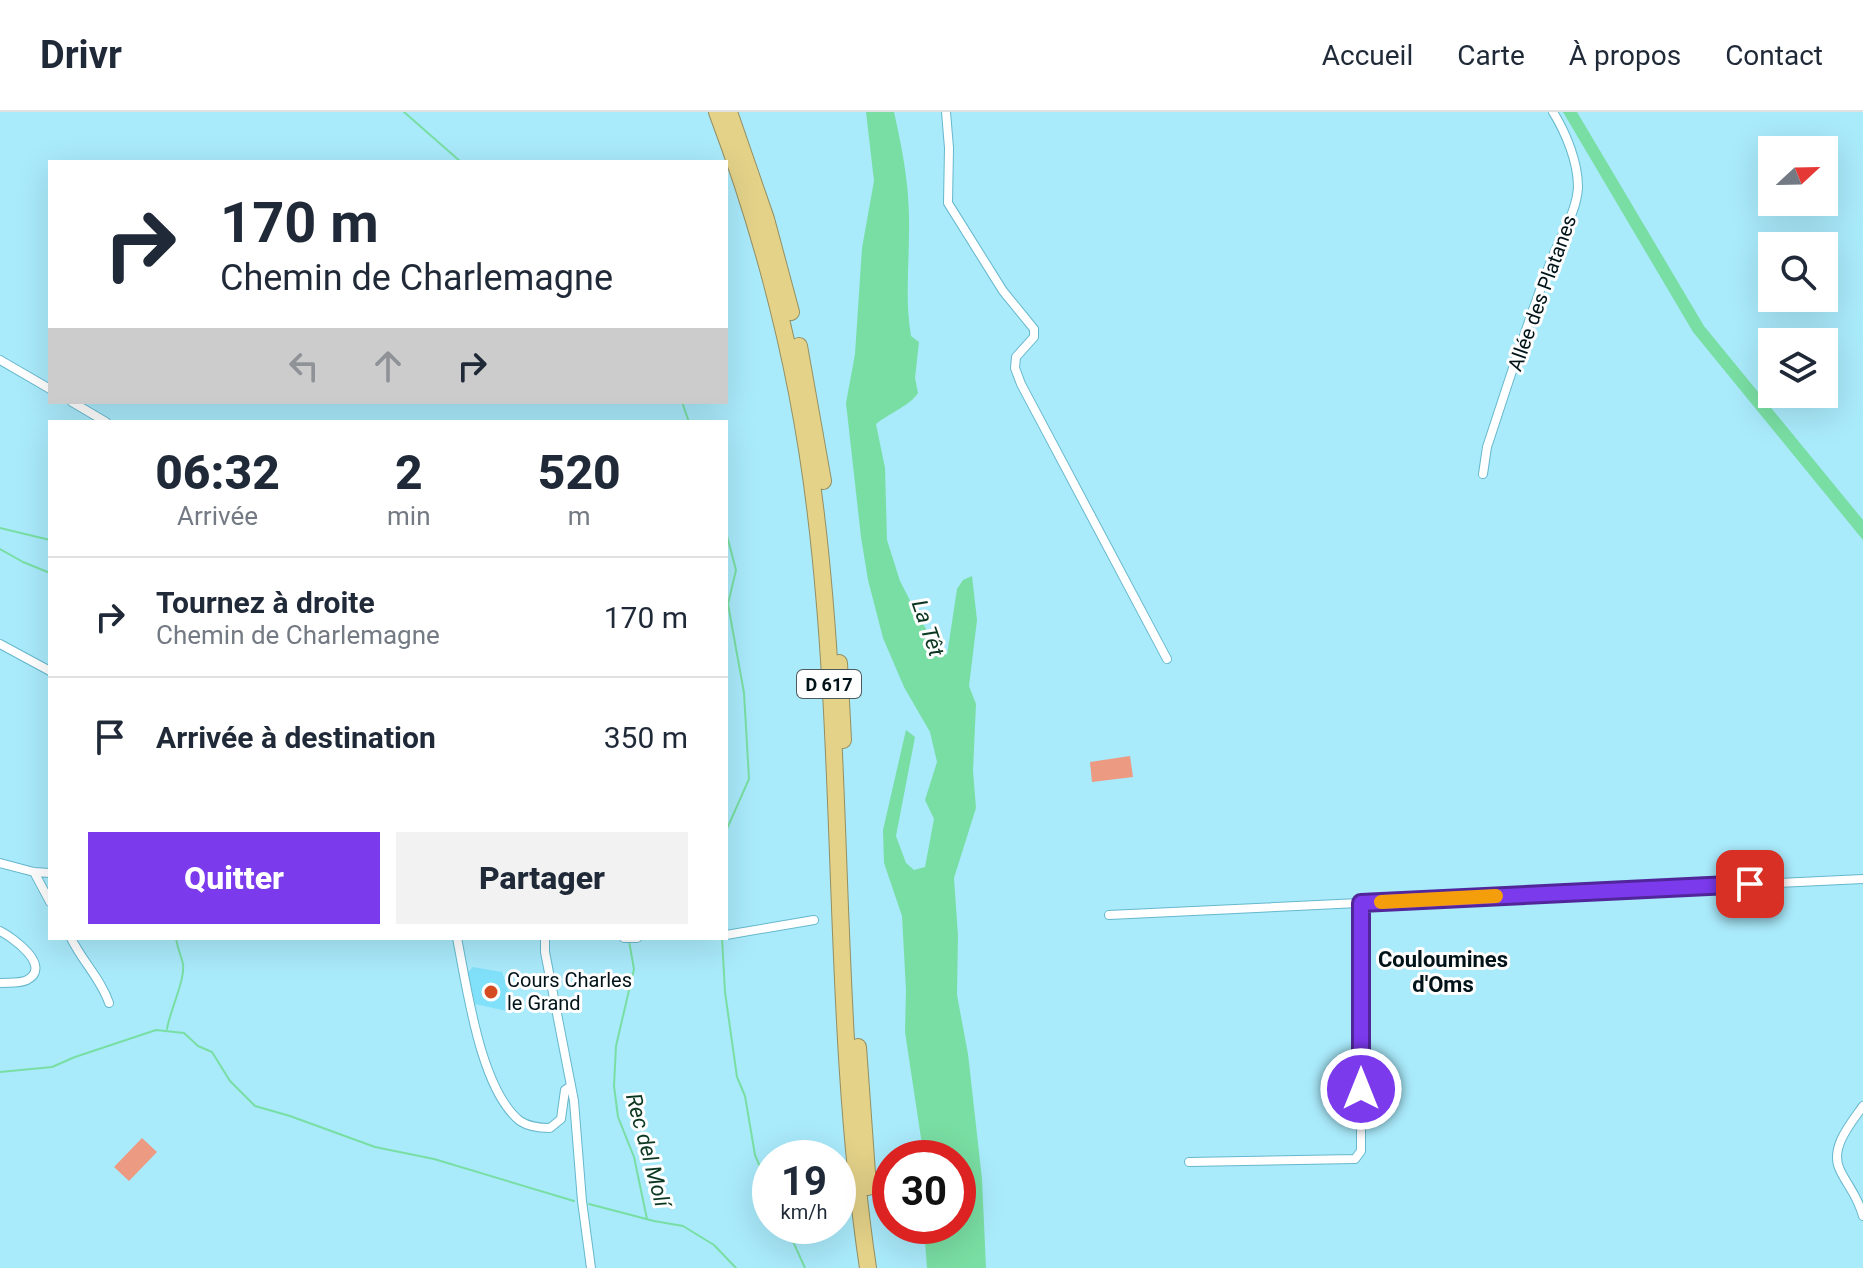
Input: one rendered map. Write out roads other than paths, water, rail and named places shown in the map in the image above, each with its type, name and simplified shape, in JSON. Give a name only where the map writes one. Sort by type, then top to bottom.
[{"type":"highway","name":"D 617","points":[[717,112],[748,202],[779,309],[815,502],[826,616],[851,1117],[868,1268]]},
{"type":"highway","name":"D 617","points":[[729,112],[780,268],[804,369],[823,480],[839,664],[854,991],[865,1152],[879,1268]]},
{"type":"street","points":[[946,112],[948,203],[1003,291],[1034,329],[1034,337],[1016,357],[1015,368],[1021,384],[1167,659]]},
{"type":"street","name":"Allée des Platanes","points":[[1483,474],[1487,447],[1578,187],[1568,144],[1553,112]]},
{"type":"street","points":[[0,360],[48,388]]},
{"type":"street","points":[[75,404],[103,420]]},
{"type":"street","points":[[0,644],[48,670]]},
{"type":"street","points":[[0,863],[48,873]]},
{"type":"street","points":[[34,872],[48,898]]},
{"type":"street","points":[[1109,915],[1863,879]]},
{"type":"street","points":[[1189,1162],[1355,1159],[1361,1151],[1361,903]]},
{"type":"street","points":[[728,935],[814,920]]},
{"type":"street","points":[[0,931],[16,939],[29,953],[34,968],[32,976],[26,980],[0,983]]},
{"type":"street","points":[[72,940],[81,959],[105,991],[109,1003]]},
{"type":"street","points":[[457,940],[483,1062],[512,1113],[521,1122],[550,1128],[561,1119],[565,1090],[571,1086]]},
{"type":"street","points":[[545,940],[546,961],[571,1086],[591,1268]]},
{"type":"street","points":[[1863,1106],[1844,1133],[1837,1157],[1840,1169],[1854,1189],[1863,1216]]},
{"type":"waterway","points":[[404,112],[459,160]]},
{"type":"waterway","points":[[683,404],[688,420]]},
{"type":"waterway","points":[[0,528],[48,540]]},
{"type":"waterway","points":[[728,540],[736,570],[728,604]]},
{"type":"waterway","name":"Rec del Molí","points":[[0,549],[48,572]]},
{"type":"waterway","points":[[728,604],[744,693],[749,779],[728,826]]},
{"type":"waterway","points":[[167,1029],[183,971],[177,940]]},
{"type":"waterway","points":[[722,940],[725,992],[737,1077],[745,1096],[752,1140]]},
{"type":"waterway","name":"Rec del Molí","points":[[629,941],[634,969],[616,1046],[614,1086],[618,1117],[634,1157],[647,1219]]},
{"type":"waterway","points":[[0,1072],[52,1067],[156,1030],[184,1033],[198,1046],[212,1052],[230,1081],[255,1106],[375,1147],[434,1159],[574,1201]]},
{"type":"waterway","name":"Rec del Molí","points":[[589,1204],[683,1226],[714,1245],[736,1268]]},
{"type":"waterway","points":[[794,1244],[805,1268]]},
{"type":"place","name":"Cours Charles le Grand","points":[[491,992]]},
{"type":"district","name":"Couloumines d'Oms","points":[[1443,972]]},
{"type":"water label","name":"La Têt","points":[[928,628]]}]
